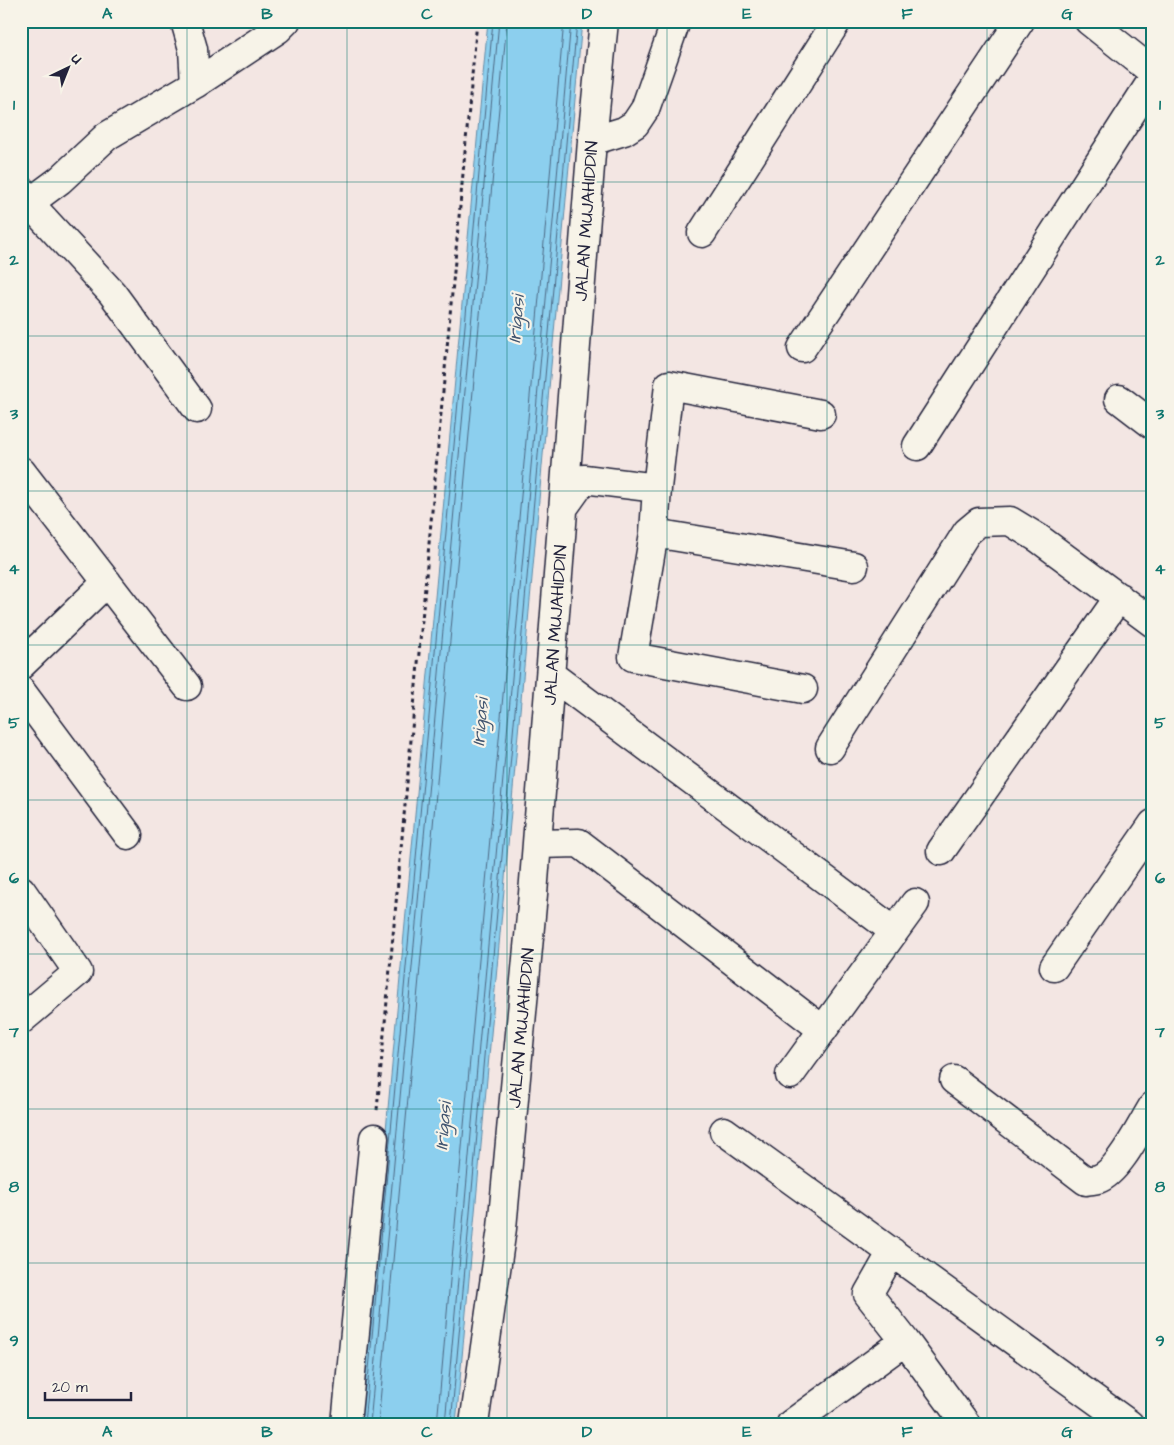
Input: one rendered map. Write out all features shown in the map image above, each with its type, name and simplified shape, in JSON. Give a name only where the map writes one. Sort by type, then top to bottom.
[{"type":"street","points":[[185,21],[193,49],[194,84]]},
{"type":"street","points":[[197,409],[112,294],[24,201],[60,180],[107,136],[194,84],[278,29],[286,21]]},
{"type":"street","name":"JALAN MUJAHIDDIN","points":[[474,1424],[502,1228],[537,844],[592,141],[604,21]]},
{"type":"street","points":[[592,141],[624,131],[635,124],[645,109],[676,21]]},
{"type":"street","points":[[702,233],[837,21]]},
{"type":"street","points":[[802,348],[1020,21]]},
{"type":"street","points":[[1089,21],[1116,30],[1153,72]]},
{"type":"street","points":[[917,446],[1153,79]]},
{"type":"street","points":[[803,689],[633,657],[654,532],[669,385],[821,414]]},
{"type":"street","points":[[1120,400],[1153,425]]},
{"type":"street","points":[[21,472],[187,686]]},
{"type":"street","points":[[564,506],[584,479],[657,488]]},
{"type":"street","points":[[830,748],[967,532],[979,522],[1010,521],[1038,538],[1153,623]]},
{"type":"street","points":[[654,532],[854,566]]},
{"type":"street","points":[[21,665],[107,582]]},
{"type":"street","points":[[941,851],[1119,597]]},
{"type":"street","points":[[551,675],[894,931]]},
{"type":"street","points":[[21,692],[128,835]]},
{"type":"street","points":[[1054,966],[1153,824]]},
{"type":"street","points":[[537,844],[579,843],[823,1030]]},
{"type":"street","points":[[21,890],[78,972],[22,1020]]},
{"type":"street","points":[[790,1075],[915,903]]},
{"type":"street","points":[[954,1080],[1086,1181],[1099,1179],[1118,1163],[1153,1106]]},
{"type":"street","points":[[724,1131],[1129,1424]]},
{"type":"street","points":[[346,1424],[374,1138]]},
{"type":"street","points":[[892,1252],[868,1294],[905,1340],[966,1424]]},
{"type":"street","points":[[791,1424],[905,1340]]},
{"type":"path","points":[[374,1138],[477,21]]},
{"type":"water","name":"Irigasi","points":[[488,21],[582,21],[456,1424],[359,1424]]}]
